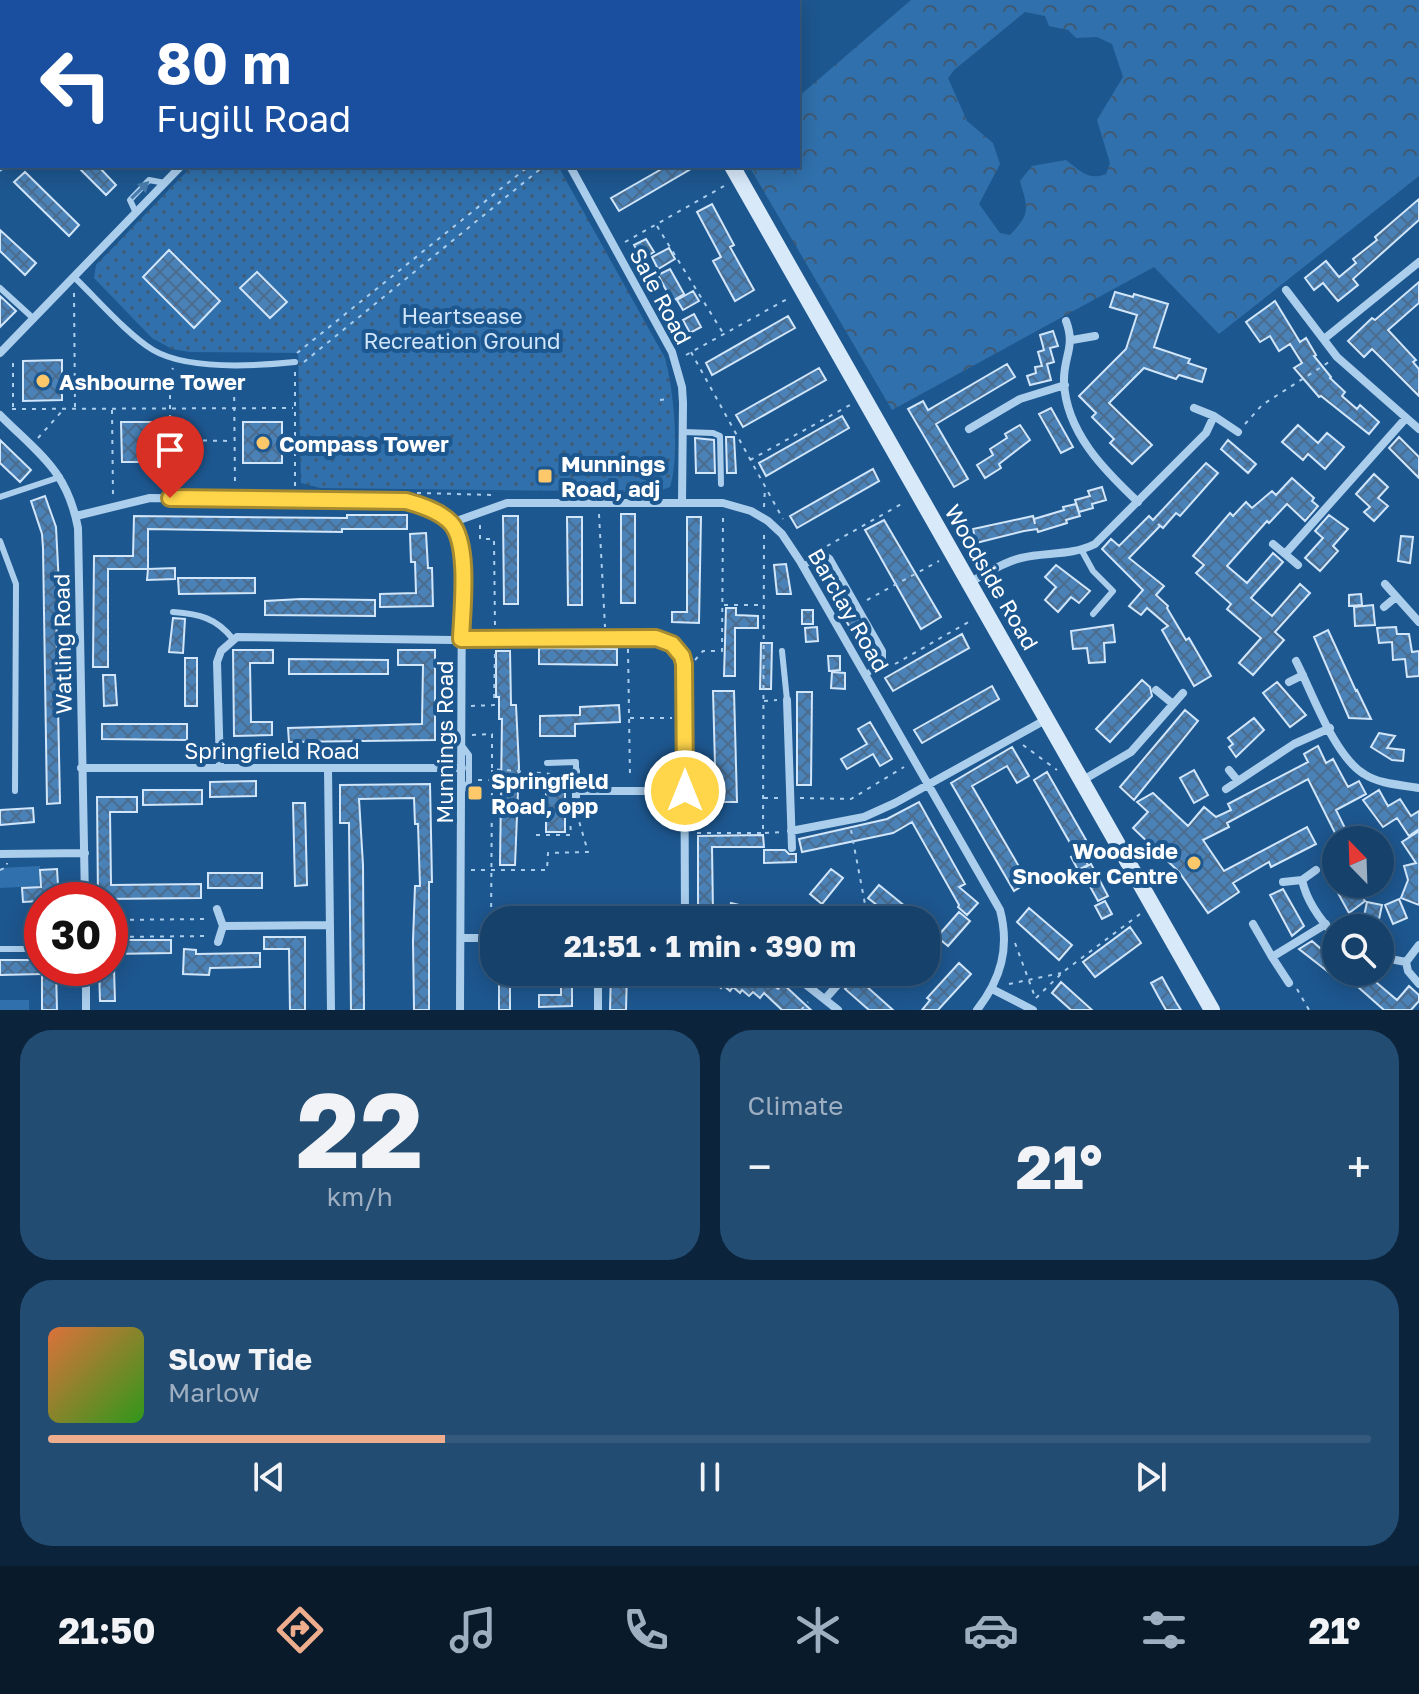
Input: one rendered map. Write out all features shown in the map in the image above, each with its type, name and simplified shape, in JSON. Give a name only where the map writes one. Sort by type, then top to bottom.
[{"type":"street","points":[[3,350],[179,168]]},
{"type":"street","name":"Sale Road","points":[[571,168],[660,328],[675,361],[682,387],[682,503]]},
{"type":"street","name":"Woodside Road","points":[[733,168],[1212,1010]]},
{"type":"street","points":[[1324,339],[1419,262]]},
{"type":"street","points":[[1286,290],[1337,357],[1419,429]]},
{"type":"street","points":[[1066,321],[1072,340],[1065,385],[1073,420],[1081,439],[1099,462],[1138,502]]},
{"type":"street","points":[[1072,340],[1095,336]]},
{"type":"street","points":[[969,429],[1020,399],[1065,385]]},
{"type":"street","points":[[1194,408],[1214,416],[1238,432]]},
{"type":"street","name":"Watling Road","points":[[0,415],[60,477],[76,516],[85,882]]},
{"type":"street","points":[[970,582],[1021,558],[1082,551],[1095,544],[1206,433],[1214,416]]},
{"type":"street","points":[[1285,554],[1406,418]]},
{"type":"street","points":[[76,516],[150,498],[406,501],[423,505],[451,523]]},
{"type":"street","name":"Barclay Road","points":[[451,523],[498,505],[723,503],[764,518],[782,534],[994,897],[1004,925],[1003,959],[992,989],[977,1010]]},
{"type":"street","name":"Munnings Road","points":[[451,523],[461,553],[463,747],[460,1010]]},
{"type":"street","points":[[1273,544],[1298,565]]},
{"type":"street","points":[[1385,584],[1419,622]]},
{"type":"street","points":[[1384,607],[1396,597]]},
{"type":"street","points":[[220,767],[217,662],[221,651],[233,639],[248,636],[666,640],[678,650],[684,664],[685,906]]},
{"type":"street","points":[[1296,661],[1343,755],[1364,775],[1419,788]]},
{"type":"street","points":[[1289,682],[1303,675]]},
{"type":"street","points":[[1156,690],[1173,704]]},
{"type":"street","points":[[1083,780],[1131,752],[1183,693]]},
{"type":"street","points":[[787,700],[792,848]]},
{"type":"street","points":[[791,831],[850,821],[895,803],[1048,718]]},
{"type":"street","points":[[1226,789],[1294,744],[1330,728]]},
{"type":"street","name":"Springfield Road","points":[[81,768],[462,768]]},
{"type":"street","points":[[328,769],[331,1010]]},
{"type":"street","points":[[1229,770],[1238,781]]},
{"type":"street","points":[[573,773],[576,791],[573,816]]},
{"type":"street","points":[[576,791],[685,791]]},
{"type":"street","points":[[0,854],[85,853]]},
{"type":"street","points":[[1283,882],[1302,880],[1316,870]]},
{"type":"street","points":[[1302,880],[1309,901],[1322,919]]},
{"type":"street","points":[[217,909],[222,922],[219,939]]},
{"type":"street","points":[[222,922],[330,925]]},
{"type":"street","points":[[1253,924],[1289,983]]},
{"type":"street","points":[[1272,957],[1322,926]]},
{"type":"street","points":[[461,938],[480,938]]},
{"type":"street","points":[[1419,945],[1406,962],[1408,971],[1419,984]]},
{"type":"street","points":[[1394,960],[1406,962]]},
{"type":"street","points":[[86,986],[86,1010]]},
{"type":"street","points":[[598,986],[598,1010]]},
{"type":"street","points":[[808,986],[838,1010]]},
{"type":"street","points":[[825,999],[837,986]]},
{"type":"street","points":[[992,989],[1034,1007]]},
{"type":"lane","points":[[74,277],[150,348],[176,359],[295,365]]},
{"type":"lane","points":[[0,288],[34,319]]},
{"type":"lane","points":[[683,432],[720,436],[721,484]]},
{"type":"lane","points":[[0,497],[60,477]]},
{"type":"lane","points":[[0,541],[16,584],[15,791]]},
{"type":"lane","points":[[1082,551],[1093,571],[1113,591],[1093,614]]},
{"type":"lane","points":[[801,563],[819,556],[830,558],[884,657],[883,663],[865,675]]},
{"type":"lane","points":[[173,612],[216,621],[233,639]]},
{"type":"lane","points":[[782,651],[787,700]]},
{"type":"lane","points":[[462,791],[469,780],[469,755],[463,747]]},
{"type":"lane","points":[[547,763],[576,762],[573,773]]},
{"type":"lane","points":[[0,949],[24,949]]},
{"type":"path","points":[[296,499],[295,365],[527,168]]},
{"type":"path","points":[[295,365],[541,168]]},
{"type":"path","points":[[616,248],[727,185]]},
{"type":"path","points":[[657,225],[723,334]]},
{"type":"path","points":[[74,277],[75,408]]},
{"type":"path","points":[[675,361],[790,298]]},
{"type":"path","points":[[3,350],[13,354],[13,408],[294,408]]},
{"type":"path","points":[[691,352],[785,523]]},
{"type":"path","points":[[1238,432],[1262,405],[1337,357]]},
{"type":"path","points":[[170,498],[170,375],[176,359]]},
{"type":"path","points":[[234,364],[236,498]]},
{"type":"path","points":[[749,461],[851,404]]},
{"type":"path","points":[[32,445],[64,409]]},
{"type":"path","points":[[112,409],[114,506]]},
{"type":"path","points":[[172,440],[233,441]]},
{"type":"path","points":[[763,833],[765,488]]},
{"type":"path","points":[[406,501],[418,493],[496,495],[498,505]]},
{"type":"path","points":[[604,502],[599,508],[599,523],[605,639]]},
{"type":"path","points":[[801,563],[906,502]]},
{"type":"path","points":[[684,664],[692,665],[703,651],[722,651],[723,503]]},
{"type":"path","points":[[462,706],[494,705],[494,539],[480,539],[480,512]]},
{"type":"path","points":[[857,606],[940,560]]},
{"type":"path","points":[[723,605],[764,605]]},
{"type":"path","points":[[894,664],[973,619]]},
{"type":"path","points":[[627,638],[630,791]]},
{"type":"path","points":[[763,701],[787,700]]},
{"type":"path","points":[[629,718],[685,718]]},
{"type":"path","points":[[463,736],[492,734],[492,906]]},
{"type":"path","points":[[1014,737],[1060,772]]},
{"type":"path","points":[[762,798],[851,799],[915,760]]},
{"type":"path","points":[[492,769],[573,773]]},
{"type":"path","points":[[469,780],[492,780]]},
{"type":"path","points":[[462,870],[547,870],[548,853],[588,852],[573,816]]},
{"type":"path","points":[[536,835],[571,835],[573,816]]},
{"type":"path","points":[[850,821],[865,906]]},
{"type":"path","points":[[685,833],[791,831]]},
{"type":"path","points":[[1035,999],[1063,972],[1140,914]]},
{"type":"path","points":[[128,920],[222,922]]},
{"type":"path","points":[[1004,925],[1009,927],[1029,981],[1035,999],[1034,1007]]},
{"type":"path","points":[[128,937],[219,939]]},
{"type":"path","points":[[992,989],[1063,972]]},
{"type":"path","points":[[1289,983],[1293,981],[1309,1010]]},
{"type":"green space","points":[[911,0],[1419,0],[1419,176],[1219,334],[1154,267],[892,410],[750,168],[800,168],[800,95]],"holes":[[[1025,12],[1045,16],[1049,26],[1068,30],[1076,38],[1097,37],[1112,44],[1123,77],[1097,120],[1110,163],[1106,174],[1100,176],[1085,174],[1066,160],[1032,166],[1020,181],[1026,205],[1025,216],[1010,235],[1000,233],[979,204],[1000,164],[993,143],[967,121],[948,78]]]},
{"type":"green space","name":"Heartsease Recreation Ground","points":[[190,168],[559,168],[665,358],[675,423],[675,458],[670,487],[656,492],[320,488],[301,483],[298,353],[190,352],[172,349],[152,338],[94,278],[96,265]]},
{"type":"green space","points":[[40,866],[39,882],[24,882],[24,887],[0,888],[0,868]]},
{"type":"green space","points":[[0,1000],[29,1000],[29,1010],[0,1010]]},
{"type":"building","points":[[79,168],[100,168],[116,185],[106,195]]},
{"type":"building","points":[[664,168],[693,168],[619,211],[611,198]]},
{"type":"building","points":[[25,172],[79,225],[69,236],[14,182]]},
{"type":"building","points":[[1419,199],[1419,220],[1353,279],[1358,285],[1338,301],[1323,283],[1314,290],[1305,278],[1326,261],[1339,277],[1356,263],[1353,259],[1377,240],[1375,237]]},
{"type":"building","points":[[712,204],[734,245],[730,247],[754,290],[735,301],[713,261],[721,257],[697,212]]},
{"type":"building","points":[[0,230],[36,263],[25,275],[0,251]]},
{"type":"building","points":[[646,239],[654,252],[642,259],[634,245]]},
{"type":"building","points":[[669,248],[675,259],[658,269],[652,257]]},
{"type":"building","points":[[169,250],[220,301],[194,328],[143,277]]},
{"type":"building","points":[[670,269],[684,294],[672,301],[658,275]]},
{"type":"building","points":[[257,272],[287,302],[270,318],[240,288]]},
{"type":"building","points":[[1419,282],[1419,303],[1388,330],[1416,360],[1413,362],[1419,369],[1419,396],[1372,349],[1364,357],[1348,341]]},
{"type":"building","points":[[693,291],[699,301],[683,310],[677,300]]},
{"type":"building","points":[[1115,292],[1168,304],[1154,347],[1190,359],[1188,363],[1206,369],[1202,382],[1179,375],[1176,379],[1144,368],[1109,403],[1152,445],[1132,464],[1110,443],[1114,439],[1092,417],[1096,413],[1079,396],[1126,349],[1137,315],[1110,307]]},
{"type":"building","points":[[0,296],[16,311],[0,327]]},
{"type":"building","points":[[1275,301],[1300,342],[1306,338],[1314,356],[1345,392],[1342,396],[1357,409],[1360,405],[1379,422],[1369,434],[1319,397],[1294,368],[1302,363],[1290,344],[1279,351],[1270,336],[1260,342],[1246,322]]},
{"type":"building","points":[[694,314],[701,327],[690,333],[683,320]]},
{"type":"building","points":[[788,316],[795,328],[712,375],[706,363]]},
{"type":"building","points":[[1053,331],[1058,346],[1050,348],[1054,362],[1047,364],[1051,380],[1030,385],[1027,376],[1036,373],[1035,367],[1042,366],[1038,352],[1044,350],[1040,335]]},
{"type":"building","name":"Ashbourne Tower","points":[[62,360],[62,400],[23,401],[23,361]]},
{"type":"building","points":[[1007,364],[1015,377],[936,424],[968,479],[954,487],[908,409],[923,401],[928,410]]},
{"type":"building","points":[[819,368],[826,380],[743,427],[736,415]]},
{"type":"building","points":[[1051,408],[1073,447],[1061,453],[1039,414]]},
{"type":"building","points":[[842,416],[849,428],[766,476],[759,463]]},
{"type":"building","points":[[121,422],[159,422],[159,462],[122,462]]},
{"type":"building","name":"Compass Tower","points":[[243,422],[282,422],[282,463],[243,463]]},
{"type":"building","points":[[1020,425],[1030,440],[999,464],[1001,468],[985,478],[977,465],[993,455],[990,449],[1007,438],[1005,434]]},
{"type":"building","points":[[1298,425],[1318,443],[1327,433],[1344,447],[1325,469],[1308,454],[1303,460],[1282,442]]},
{"type":"building","points":[[726,437],[734,437],[736,473],[727,473]]},
{"type":"building","points":[[1399,437],[1419,457],[1419,478],[1389,448]]},
{"type":"building","points":[[695,438],[714,440],[715,473],[696,473]]},
{"type":"building","points":[[0,440],[31,470],[20,482],[0,463]]},
{"type":"building","points":[[1228,440],[1256,464],[1248,473],[1221,449]]},
{"type":"building","points":[[1206,463],[1218,473],[1180,516],[1176,513],[1163,528],[1158,524],[1160,526],[1129,558],[1164,586],[1156,595],[1168,606],[1186,640],[1189,638],[1211,676],[1194,686],[1162,630],[1168,626],[1147,608],[1141,615],[1129,606],[1143,590],[1102,549],[1111,539],[1119,546],[1149,516],[1153,520]]},
{"type":"building","points":[[873,469],[879,481],[797,528],[790,516]]},
{"type":"building","points":[[1374,474],[1388,487],[1378,498],[1388,506],[1374,521],[1364,512],[1370,507],[1356,494]]},
{"type":"building","points":[[1292,478],[1314,498],[1312,501],[1318,506],[1305,521],[1287,504],[1269,523],[1267,521],[1227,566],[1247,583],[1273,553],[1283,562],[1251,598],[1272,616],[1300,584],[1310,593],[1275,632],[1284,640],[1253,675],[1239,663],[1261,638],[1227,609],[1231,604],[1196,573],[1204,565],[1193,556],[1230,513],[1233,516],[1246,502],[1252,508],[1272,491],[1276,495]]},
{"type":"building","points":[[1102,487],[1106,500],[1079,512],[1075,500],[1090,496],[1088,491]]},
{"type":"building","points":[[45,496],[56,527],[60,605],[56,605],[60,803],[47,804],[43,548],[42,534],[31,501]]},
{"type":"building","points":[[1076,504],[1080,516],[1066,520],[1067,523],[1038,532],[1037,529],[1024,531],[976,543],[973,529],[1033,516],[1035,524],[1034,519]]},
{"type":"building","points":[[621,514],[635,514],[635,603],[621,603]]},
{"type":"building","points":[[347,515],[407,515],[407,529],[342,529],[342,532],[148,529],[148,569],[108,569],[108,667],[93,667],[94,556],[133,556],[134,516],[347,518]]},
{"type":"building","points":[[1329,515],[1348,529],[1333,546],[1338,551],[1320,571],[1305,558],[1323,538],[1315,531]]},
{"type":"building","points":[[503,516],[518,516],[518,604],[504,604]]},
{"type":"building","points":[[567,517],[582,517],[582,605],[568,605]]},
{"type":"building","points":[[687,517],[701,517],[699,623],[672,622],[672,612],[687,612]]},
{"type":"building","points":[[884,520],[941,617],[921,629],[865,530]]},
{"type":"building","points":[[426,533],[428,568],[432,568],[433,606],[380,607],[380,594],[416,593],[410,534]]},
{"type":"building","points":[[1401,536],[1413,537],[1410,563],[1398,561]]},
{"type":"building","points":[[786,564],[791,594],[777,594],[774,565]]},
{"type":"building","points":[[1056,565],[1090,591],[1079,603],[1071,597],[1058,612],[1045,600],[1056,587],[1045,577]]},
{"type":"building","points":[[827,566],[866,634],[857,640],[818,571]]},
{"type":"building","points":[[175,568],[175,579],[147,580],[148,569]]},
{"type":"building","points":[[178,578],[255,578],[255,593],[179,594]]},
{"type":"building","points":[[1361,594],[1362,605],[1349,606],[1349,595]]},
{"type":"building","points":[[375,600],[375,616],[265,615],[265,601]]},
{"type":"building","points":[[1373,605],[1375,625],[1355,626],[1354,607]]},
{"type":"building","points":[[726,608],[736,608],[736,615],[758,616],[758,628],[735,628],[735,676],[724,676]]},
{"type":"building","points":[[802,610],[813,610],[813,624],[802,624]]},
{"type":"building","points":[[173,618],[185,619],[183,653],[169,652]]},
{"type":"building","points":[[1113,625],[1115,642],[1104,643],[1105,662],[1089,663],[1087,648],[1073,649],[1071,631]]},
{"type":"building","points":[[817,627],[818,641],[806,642],[805,628]]},
{"type":"building","points":[[1396,627],[1397,634],[1409,634],[1412,652],[1419,651],[1419,676],[1407,677],[1405,659],[1393,660],[1392,642],[1379,643],[1377,628]]},
{"type":"building","points":[[1328,630],[1371,719],[1349,718],[1314,637]]},
{"type":"building","points":[[962,634],[969,648],[893,691],[885,678]]},
{"type":"building","points":[[761,643],[772,643],[771,689],[760,689]]},
{"type":"building","points":[[539,648],[617,649],[617,665],[539,664]]},
{"type":"building","points":[[233,650],[273,650],[273,663],[250,663],[251,722],[272,722],[272,735],[234,736]]},
{"type":"building","points":[[398,650],[435,650],[435,740],[289,742],[288,728],[422,724],[423,665],[398,665]]},
{"type":"building","points":[[496,651],[510,651],[511,705],[516,705],[519,767],[515,865],[500,865],[502,719],[499,719],[499,697],[496,697]]},
{"type":"building","points":[[828,656],[840,656],[840,670],[829,671]]},
{"type":"building","points":[[185,658],[197,658],[197,706],[185,706]]},
{"type":"building","points":[[289,659],[388,660],[388,674],[289,674]]},
{"type":"building","points":[[832,672],[845,673],[845,689],[831,688]]},
{"type":"building","points":[[103,675],[115,675],[117,705],[104,706]]},
{"type":"building","points":[[1142,680],[1150,687],[1152,696],[1110,742],[1096,729]]},
{"type":"building","points":[[1277,682],[1306,715],[1290,727],[1263,693]]},
{"type":"building","points":[[992,686],[999,699],[922,743],[914,730]]},
{"type":"building","points":[[713,691],[734,691],[737,802],[716,802]]},
{"type":"building","points":[[797,692],[812,692],[811,785],[797,785]]},
{"type":"building","points":[[619,705],[620,722],[575,724],[575,736],[540,736],[540,716],[580,715],[580,707]]},
{"type":"building","points":[[1185,710],[1198,721],[1134,800],[1120,787]]},
{"type":"building","points":[[1254,718],[1264,730],[1236,757],[1229,747],[1233,744],[1228,738]]},
{"type":"building","points":[[870,722],[892,759],[880,766],[873,754],[847,769],[841,759],[867,744],[858,729]]},
{"type":"building","points":[[102,724],[187,724],[187,740],[102,739]]},
{"type":"building","points":[[1379,733],[1395,736],[1387,748],[1404,750],[1403,761],[1392,760],[1371,747]]},
{"type":"building","points":[[1318,746],[1326,763],[1333,759],[1348,787],[1359,781],[1366,794],[1336,810],[1344,826],[1332,826],[1308,779],[1227,823],[1229,827],[1203,840],[1224,871],[1307,827],[1316,844],[1271,867],[1269,862],[1233,883],[1239,892],[1208,913],[1179,872],[1133,828],[1148,812],[1137,802],[1153,793],[1188,826],[1204,807],[1216,817],[1231,810],[1228,804],[1308,762],[1304,754]]},
{"type":"building","points":[[1012,747],[1029,776],[1017,783],[1007,766],[972,786],[1028,882],[1014,891],[951,783]]},
{"type":"building","points":[[1194,770],[1208,795],[1194,803],[1180,778]]},
{"type":"building","points":[[1047,772],[1086,840],[1073,848],[1034,780]]},
{"type":"building","points":[[546,778],[565,778],[565,832],[546,832]]},
{"type":"building","points":[[256,781],[256,796],[210,797],[210,782]]},
{"type":"building","points":[[430,784],[432,882],[429,882],[429,1010],[414,1010],[415,886],[420,886],[414,798],[359,799],[363,865],[364,1010],[351,1010],[349,823],[340,823],[340,785]]},
{"type":"building","points":[[143,790],[202,790],[202,804],[143,805]]},
{"type":"building","points":[[1379,790],[1388,806],[1400,799],[1411,816],[1419,811],[1419,829],[1409,836],[1397,818],[1382,826],[1363,800]]},
{"type":"building","points":[[97,797],[137,797],[137,812],[110,812],[111,882],[98,882]]},
{"type":"building","points":[[919,802],[965,884],[959,887],[978,903],[967,915],[958,907],[912,822],[893,833],[802,852],[799,839],[887,819]]},
{"type":"building","points":[[293,803],[305,803],[307,885],[295,886]]},
{"type":"building","points":[[33,808],[34,822],[0,825],[0,810]]},
{"type":"building","points":[[1419,831],[1419,905],[1401,898],[1408,880],[1404,866],[1416,863],[1402,842]]},
{"type":"building","points":[[763,835],[764,847],[712,847],[713,906],[698,906],[698,836]]},
{"type":"building","points":[[764,850],[785,850],[796,854],[796,862],[764,863]]},
{"type":"building","points":[[1081,852],[1088,865],[1078,870],[1071,857]]},
{"type":"building","points":[[1091,864],[1108,896],[1098,901],[1081,870]]},
{"type":"building","points":[[57,869],[58,882],[41,882],[40,870]]},
{"type":"building","points":[[831,869],[843,878],[822,904],[810,894]]},
{"type":"building","points":[[208,873],[262,873],[262,888],[208,888]]},
{"type":"building","points":[[201,884],[201,898],[128,899],[128,885]]},
{"type":"building","points":[[879,885],[905,906],[878,906],[868,898]]},
{"type":"building","points":[[1283,889],[1304,926],[1292,936],[1270,895]]},
{"type":"building","points":[[1341,898],[1363,898],[1365,901],[1349,913]]},
{"type":"building","points":[[1399,899],[1407,918],[1394,924],[1394,914],[1389,914],[1385,905]]},
{"type":"building","points":[[1105,901],[1112,914],[1102,919],[1095,906]]},
{"type":"building","points":[[1367,902],[1382,905],[1380,914],[1364,914]]},
{"type":"building","points":[[1029,908],[1072,945],[1059,960],[1017,922]]},
{"type":"building","points":[[959,912],[970,921],[948,946],[940,939],[940,934]]},
{"type":"building","points":[[1130,927],[1141,943],[1095,977],[1083,962]]},
{"type":"building","points":[[264,937],[305,937],[305,1010],[290,1010],[289,949],[264,949]]},
{"type":"building","points":[[128,940],[171,940],[171,953],[128,954]]},
{"type":"building","points":[[1312,941],[1322,950],[1322,967],[1299,949]]},
{"type":"building","points":[[184,949],[196,950],[196,954],[260,953],[260,967],[210,968],[209,975],[183,974]]},
{"type":"building","points":[[0,960],[24,960],[24,974],[0,975]]},
{"type":"building","points":[[959,963],[971,974],[938,1010],[922,1010],[930,1000],[927,998]]},
{"type":"building","points":[[1162,977],[1181,1010],[1166,1010],[1151,983]]},
{"type":"building","points":[[1061,982],[1092,1010],[1071,1010],[1052,993]]},
{"type":"building","points":[[42,986],[56,986],[57,1010],[42,1010]]},
{"type":"building","points":[[100,986],[115,986],[115,1001],[100,1001]]},
{"type":"building","points":[[499,986],[510,986],[510,1010],[499,1010]]},
{"type":"building","points":[[561,986],[572,986],[572,1006],[539,1007],[539,995],[561,995]]},
{"type":"building","points":[[611,986],[627,986],[626,1010],[610,1010]]},
{"type":"building","points":[[724,986],[774,986],[778,989],[785,986],[811,1010],[782,1010],[764,993],[760,998],[753,992],[749,996],[742,990],[740,993],[733,987],[730,991]]},
{"type":"building","points":[[848,986],[866,986],[893,1010],[869,1010],[845,989]]},
{"type":"building","points":[[1357,986],[1380,986],[1397,1000],[1409,986],[1419,995],[1419,1001],[1411,1010],[1384,1010]]},
{"type":"place","name":"Ashbourne Tower","points":[[43,381]]},
{"type":"place","name":"Compass Tower","points":[[263,443]]},
{"type":"place","name":"Munnings Road, adj","points":[[545,476]]},
{"type":"place","name":"Springfield Road, opp","points":[[475,793]]},
{"type":"place","name":"Woodside Snooker Centre","points":[[1194,863]]},
{"type":"route","points":[[170,498],[406,501],[423,505],[451,523],[458,539],[462,573],[461,639],[666,640],[678,650],[684,664],[685,791]]}]
